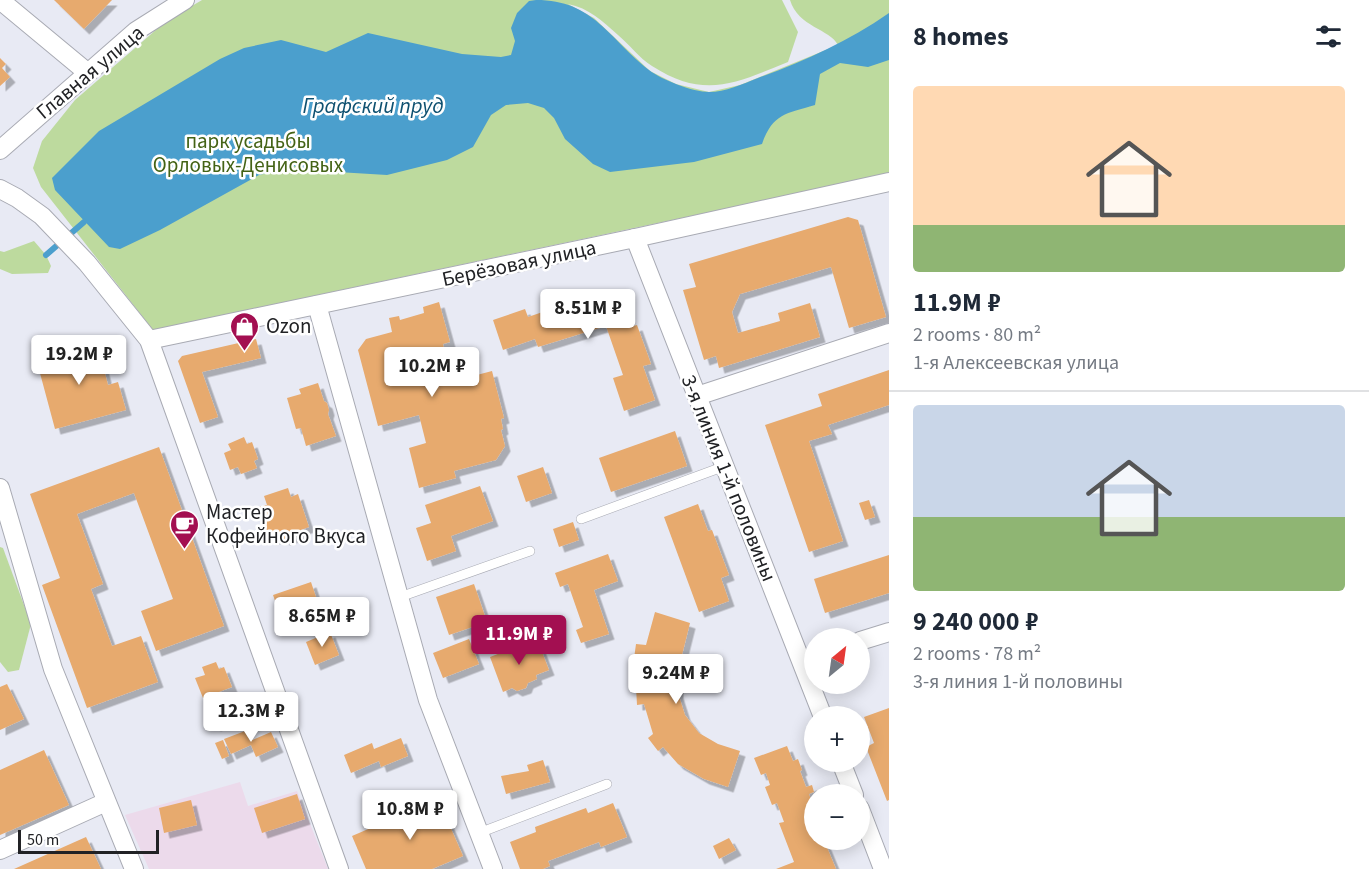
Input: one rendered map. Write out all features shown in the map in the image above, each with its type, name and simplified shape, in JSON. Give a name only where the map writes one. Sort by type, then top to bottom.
[{"type":"street","points":[[0,0],[88,73]]},
{"type":"street","name":"Главная улица","points":[[0,150],[136,31],[185,0]]},
{"type":"street","name":"Берёзовая улица","points":[[149,340],[889,182]]},
{"type":"street","points":[[0,189],[42,216],[87,263],[149,340],[339,869]]},
{"type":"street","name":"3-я линия 1-й половины","points":[[635,238],[725,466],[804,648]]},
{"type":"street","points":[[317,305],[428,700],[493,869]]},
{"type":"street","points":[[697,396],[889,333]]},
{"type":"street","points":[[0,488],[53,669],[134,869]]},
{"type":"street","points":[[870,638],[889,632]]},
{"type":"street","points":[[0,850],[106,802]]},
{"type":"street","points":[[870,835],[883,869]]},
{"type":"lane","points":[[581,519],[725,466]]},
{"type":"lane","points":[[400,597],[530,551]]},
{"type":"lane","points":[[478,833],[608,784]]},
{"type":"shaded area","points":[[240,782],[248,806],[297,791],[328,869],[149,869],[125,815]]},
{"type":"green space","name":"парк усадьбы Орловых-Денисовых","points":[[202,0],[782,0],[798,32],[788,62],[720,85],[688,83],[652,66],[595,16],[568,4],[594,18],[650,71],[676,84],[709,92],[740,85],[838,45],[828,35],[800,16],[790,0],[889,0],[889,174],[153,330],[41,187],[33,168],[42,141],[75,100],[165,22]]},
{"type":"green space","points":[[34,241],[46,255],[51,266],[48,273],[12,274],[0,269],[0,251],[4,252]]},
{"type":"green space","points":[[0,547],[3,548],[31,624],[19,670],[8,672],[0,662]]},
{"type":"water","name":"Графский пруд","points":[[529,1],[556,2],[587,14],[649,70],[678,85],[695,90],[715,92],[728,89],[792,65],[841,42],[889,13],[889,60],[868,67],[840,63],[820,74],[815,105],[788,113],[776,120],[762,144],[694,162],[610,172],[593,164],[565,139],[554,118],[544,108],[528,103],[506,105],[491,115],[473,147],[447,160],[387,175],[321,171],[296,166],[259,175],[160,230],[120,249],[109,247],[55,190],[52,178],[99,131],[220,59],[244,48],[281,40],[326,52],[368,33],[462,54],[501,57],[511,55],[515,41],[511,28],[517,13]]},
{"type":"building","points":[[54,0],[112,0],[84,29]]},
{"type":"building","points":[[0,58],[6,64],[2,68],[10,77],[0,86]]},
{"type":"building","points":[[848,217],[858,220],[886,317],[849,328],[831,267],[740,294],[732,312],[738,333],[780,321],[778,313],[810,303],[820,337],[719,368],[716,356],[704,360],[683,290],[696,287],[689,264]]},
{"type":"building","points":[[617,293],[630,327],[637,325],[651,364],[643,366],[655,400],[624,411],[613,378],[623,375],[606,326],[538,347],[535,339],[503,350],[493,320],[525,309],[528,317],[569,303],[571,308]]},
{"type":"building","points":[[439,302],[450,342],[443,344],[444,349],[431,352],[439,385],[492,371],[504,418],[501,419],[503,429],[501,430],[505,446],[496,460],[454,471],[456,478],[419,488],[409,448],[426,443],[419,415],[378,426],[358,350],[366,339],[392,332],[389,318],[399,316],[400,320],[424,313],[423,307]]},
{"type":"building","points":[[95,335],[108,385],[118,382],[126,410],[55,429],[37,362],[75,352],[72,341]]},
{"type":"building","points":[[256,339],[261,358],[202,372],[218,417],[200,423],[178,361],[182,356]]},
{"type":"building","points":[[889,370],[889,405],[828,425],[832,434],[809,441],[843,541],[809,552],[765,425],[822,406],[818,394]]},
{"type":"building","points":[[318,383],[324,401],[327,403],[328,414],[336,436],[306,446],[301,428],[296,429],[287,398],[301,394],[299,389]]},
{"type":"building","points":[[675,431],[687,466],[611,492],[599,458]]},
{"type":"building","points":[[244,437],[247,444],[252,442],[258,459],[254,461],[257,468],[241,474],[238,467],[230,470],[224,453],[231,450],[228,444]]},
{"type":"building","points":[[159,447],[224,626],[156,651],[141,611],[173,599],[134,493],[77,514],[103,584],[91,589],[112,646],[141,636],[158,682],[87,708],[42,585],[60,578],[30,494]]},
{"type":"building","points":[[543,467],[552,493],[526,502],[517,476]]},
{"type":"building","points":[[480,486],[493,521],[451,536],[456,551],[427,561],[416,528],[431,523],[425,505]]},
{"type":"building","points":[[288,488],[291,497],[298,494],[309,527],[298,531],[299,535],[284,540],[283,536],[270,540],[259,507],[267,505],[264,496]]},
{"type":"building","points":[[869,500],[875,517],[865,520],[859,503]]},
{"type":"building","points":[[698,504],[708,531],[712,530],[729,575],[721,578],[729,601],[699,612],[664,517]]},
{"type":"building","points":[[573,522],[579,540],[559,547],[553,529]]},
{"type":"building","points":[[608,554],[618,581],[594,590],[609,634],[581,643],[576,630],[583,627],[568,584],[560,587],[555,573]]},
{"type":"building","points":[[889,555],[889,593],[825,613],[814,579]]},
{"type":"building","points":[[311,582],[319,606],[309,609],[307,602],[279,612],[273,595]]},
{"type":"building","points":[[474,584],[487,622],[449,635],[436,597]]},
{"type":"building","points":[[655,612],[690,623],[678,671],[678,693],[685,715],[699,733],[718,744],[740,751],[728,787],[704,779],[678,764],[663,747],[658,751],[648,738],[653,734],[644,704],[637,705],[636,687],[643,686],[643,667],[633,666],[636,644],[646,645]]},
{"type":"building","points":[[330,632],[339,655],[315,665],[306,642]]},
{"type":"building","points":[[469,639],[479,664],[443,678],[433,653]]},
{"type":"building","points":[[537,639],[549,670],[536,675],[537,679],[528,683],[526,688],[517,691],[512,688],[503,692],[490,657]]},
{"type":"building","points":[[216,662],[219,669],[224,667],[232,687],[203,698],[195,678],[205,675],[202,667]]},
{"type":"building","points":[[7,684],[24,719],[0,730],[0,687]]},
{"type":"building","points":[[234,699],[240,716],[215,726],[208,709]]},
{"type":"building","points":[[889,708],[889,800],[887,801],[870,757],[870,745],[874,743],[870,733],[870,715]]},
{"type":"building","points":[[245,731],[250,741],[271,732],[278,747],[256,757],[251,745],[231,754],[224,739]]},
{"type":"building","points":[[401,738],[408,756],[381,767],[379,761],[351,773],[344,755],[372,743],[374,749]]},
{"type":"building","points":[[223,740],[229,756],[222,759],[215,743]]},
{"type":"building","points":[[787,746],[793,761],[798,759],[805,784],[804,850],[828,850],[836,869],[776,869],[794,862],[779,823],[784,822],[777,803],[772,805],[765,787],[770,785],[766,773],[761,775],[754,758]]},
{"type":"building","points":[[44,750],[69,805],[0,835],[0,770]]},
{"type":"building","points":[[543,760],[550,782],[506,794],[501,776],[529,771],[527,765]]},
{"type":"building","points":[[297,794],[305,819],[262,833],[254,808]]},
{"type":"building","points":[[438,799],[463,856],[432,869],[366,869],[352,836]]},
{"type":"building","points":[[191,800],[197,825],[164,833],[159,808]]},
{"type":"building","points":[[613,803],[627,837],[601,847],[599,842],[548,861],[550,866],[543,869],[520,869],[510,842],[536,832],[535,827],[586,808],[588,813]]},
{"type":"building","points":[[86,837],[101,869],[14,869]]},
{"type":"building","points":[[729,838],[736,850],[719,859],[713,846]]},
{"type":"waterway","points":[[46,255],[84,222]]},
{"type":"place","name":"Ozon","points":[[245,352]]},
{"type":"place","name":"Мастер Кофейного Вкуса","points":[[185,550]]}]
